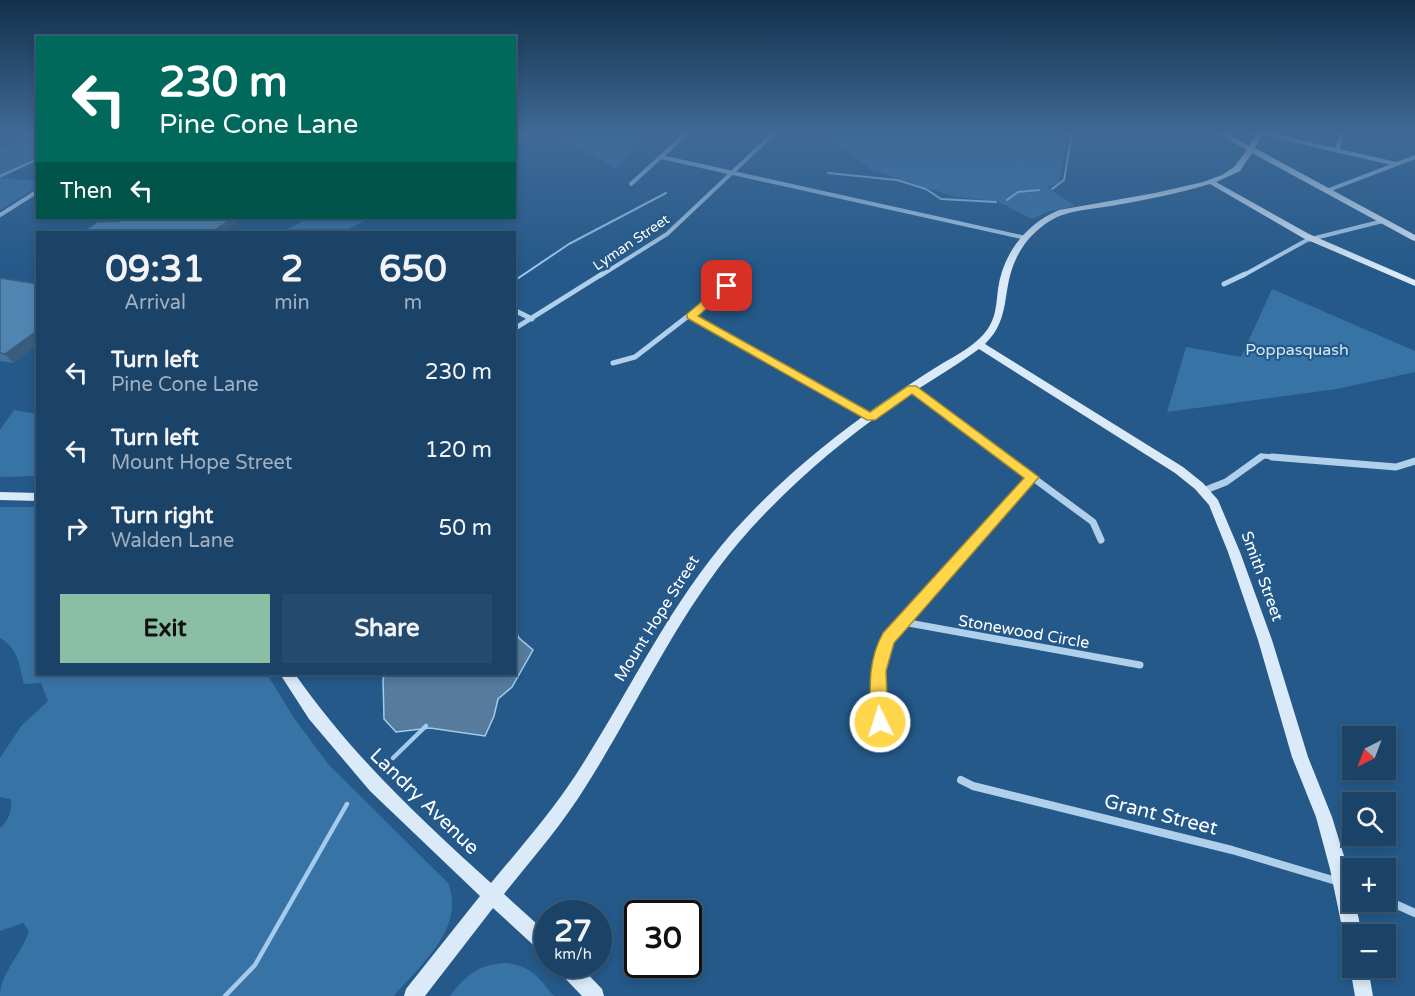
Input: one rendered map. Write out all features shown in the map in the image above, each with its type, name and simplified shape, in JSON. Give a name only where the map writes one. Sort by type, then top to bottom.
[{"type":"street","points":[[631,184],[636,179]]},
{"type":"street","name":"Lyman Street","points":[[516,328],[667,234],[726,179]]},
{"type":"street","points":[[768,179],[1026,237]]},
{"type":"street","name":"Mount Hope Street","points":[[413,996],[579,783],[656,648],[711,566],[786,487],[871,417],[979,344],[998,324],[1002,312],[1007,271],[1026,237],[1041,222],[1062,212],[1216,179]]},
{"type":"street","points":[[1305,179],[1415,238]]},
{"type":"street","points":[[1326,191],[1357,179]]},
{"type":"street","points":[[1209,182],[1314,239],[1415,283]]},
{"type":"street","points":[[0,215],[36,192]]},
{"type":"street","points":[[1224,284],[1240,278],[1307,240],[1383,221]]},
{"type":"street","points":[[614,363],[635,357],[727,286]]},
{"type":"street","points":[[516,311],[532,319]]},
{"type":"street","points":[[690,316],[871,417]]},
{"type":"street","name":"Smith Street","points":[[979,344],[1179,470],[1203,490],[1214,503],[1265,640],[1300,757],[1342,869]]},
{"type":"street","points":[[912,388],[1093,522],[1101,540]]},
{"type":"street","points":[[1203,490],[1226,482],[1262,456],[1396,467],[1411,465],[1415,461]]},
{"type":"street","points":[[888,739],[880,722],[877,671],[885,644],[1032,477]]},
{"type":"street","points":[[0,496],[36,497]]},
{"type":"street","name":"Stonewood Circle","points":[[903,622],[1140,665]]},
{"type":"street","name":"Landry Avenue","points":[[288,675],[321,725],[362,774],[534,934]]},
{"type":"street","name":"Grant Street","points":[[960,780],[973,786],[1232,850],[1342,882]]},
{"type":"street","points":[[1396,904],[1415,913]]},
{"type":"street","points":[[578,978],[595,996]]},
{"type":"street","points":[[1361,978],[1364,996]]},
{"type":"green space","points":[[0,179],[36,181],[36,188],[0,210]]},
{"type":"green space","points":[[901,179],[1060,179],[1059,183],[1047,187],[1075,206],[1047,212],[1032,219],[997,201],[956,197]]},
{"type":"green space","points":[[307,219],[367,219],[345,231],[284,231]]},
{"type":"green space","name":"Poppasquash","points":[[1272,289],[1415,351],[1415,372],[1337,389],[1167,412],[1186,347],[1241,357]]},
{"type":"green space","points":[[14,410],[36,414],[36,476],[0,477],[0,430]]},
{"type":"green space","points":[[0,507],[36,507],[36,675],[268,675],[294,718],[329,765],[448,883],[452,899],[451,915],[446,930],[428,958],[394,996],[0,996],[7,971],[22,948],[29,931],[23,923],[0,931],[0,828],[8,819],[11,799],[0,797],[0,758],[21,726],[48,701],[41,683],[24,684],[15,652],[0,638]]},
{"type":"green space","points":[[507,963],[529,970],[534,974],[534,978],[539,978],[554,996],[450,996],[468,976],[481,968]]},
{"type":"shaded area","points":[[516,631],[519,638],[533,650],[512,687],[498,699],[494,716],[485,736],[430,728],[396,732],[384,719],[385,675],[516,675]]},
{"type":"building","points":[[123,219],[231,219],[213,231],[84,231],[97,222]]},
{"type":"building","points":[[0,278],[36,284],[36,331],[5,354],[0,353]]},
{"type":"waterway","points":[[892,179],[926,189],[941,199],[996,202]]},
{"type":"waterway","points":[[1052,189],[1064,179]]},
{"type":"waterway","points":[[1007,200],[1018,192],[1039,190]]},
{"type":"waterway","points":[[516,280],[569,244],[666,193]]},
{"type":"waterway","points":[[393,758],[426,726]]},
{"type":"waterway","points":[[225,996],[255,965],[347,804]]},
{"type":"route","points":[[727,286],[690,316],[871,417],[912,388],[1032,477],[889,638],[882,650],[877,671],[880,722]]}]
